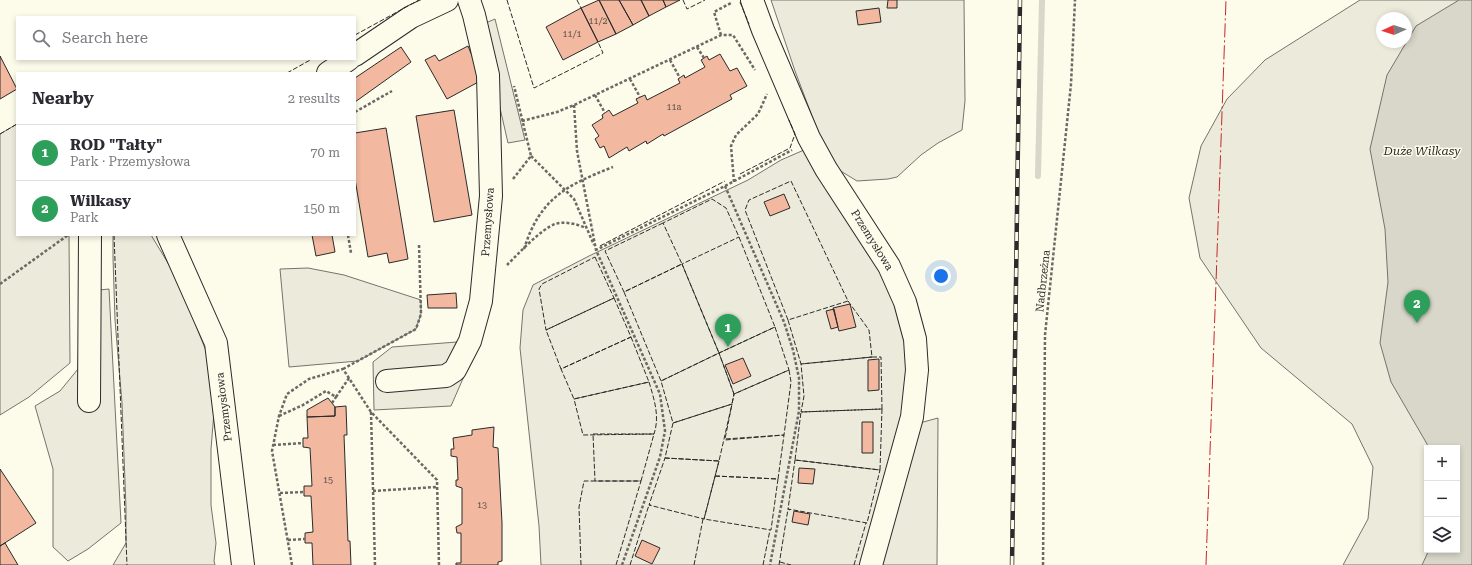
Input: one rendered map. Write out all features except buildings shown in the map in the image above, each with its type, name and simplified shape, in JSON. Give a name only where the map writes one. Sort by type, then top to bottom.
[{"type":"street","points":[[356,54],[412,16],[447,0]]},
{"type":"street","name":"Przemysłowa","points":[[386,382],[446,376],[455,370],[470,341],[482,301],[491,196],[488,75],[469,0]]},
{"type":"street","name":"Przemysłowa","points":[[742,1],[774,58],[809,138],[826,169],[889,266],[905,302],[915,339],[917,370],[912,416],[871,565]]},
{"type":"street","points":[[330,72],[348,60]]},
{"type":"street","points":[[89,401],[90,236]]},
{"type":"street","name":"Przemysłowa","points":[[168,236],[216,343],[243,565]]},
{"type":"path","name":"Nadbrzeżna","points":[[1043,565],[1045,335],[1071,84],[1075,0]]},
{"type":"path","points":[[721,35],[714,12],[742,1]]},
{"type":"path","points":[[522,121],[574,106],[721,35],[733,35],[757,74]]},
{"type":"path","points":[[697,47],[704,58]]},
{"type":"path","points":[[670,60],[680,78]]},
{"type":"path","points":[[630,79],[640,97]]},
{"type":"path","points":[[734,182],[731,146],[736,135],[758,114],[767,94],[764,87]]},
{"type":"path","points":[[356,111],[392,91]]},
{"type":"path","points":[[595,95],[605,113]]},
{"type":"path","points":[[574,106],[577,151],[596,250]]},
{"type":"path","points":[[596,250],[734,182],[794,149],[809,138]]},
{"type":"path","points":[[531,156],[574,199],[660,394],[665,431],[660,456],[622,565]]},
{"type":"path","points":[[524,249],[529,232],[555,196],[564,189],[583,179],[613,167]]},
{"type":"path","points":[[725,186],[784,322],[793,350],[799,378],[799,411],[770,565]]},
{"type":"path","points":[[502,269],[537,236],[555,224],[576,224],[586,228]]},
{"type":"path","points":[[0,284],[67,236]]},
{"type":"path","points":[[348,236],[350,254]]},
{"type":"path","points":[[292,565],[272,451],[279,416],[287,394],[309,378],[343,369],[416,329],[421,314],[419,244]]},
{"type":"path","points":[[343,369],[371,412],[436,480],[440,565]]},
{"type":"path","points":[[332,403],[349,378]]},
{"type":"path","points":[[279,416],[303,405],[326,391],[336,397]]},
{"type":"path","points":[[371,412],[375,565]]},
{"type":"path","points":[[273,445],[303,443]]},
{"type":"path","points":[[372,491],[436,486]]},
{"type":"path","points":[[280,493],[304,492]]},
{"type":"path","points":[[288,540],[305,539]]},
{"type":"shaded area","points":[[771,0],[964,0],[965,101],[962,130],[938,143],[921,155],[897,177],[857,181],[839,170],[820,137],[795,71]]},
{"type":"shaded area","points":[[1360,0],[1472,0],[1472,565],[1343,565],[1368,519],[1373,467],[1352,424],[1261,348],[1200,258],[1189,198],[1201,146],[1227,99],[1265,60]]},
{"type":"shaded area","points":[[495,19],[525,140],[508,143],[481,25]]},
{"type":"shaded area","points":[[16,125],[16,236],[69,236],[70,363],[29,397],[0,415],[0,134]]},
{"type":"shaded area","points":[[804,150],[880,265],[902,314],[909,376],[905,427],[938,418],[937,565],[541,565],[539,526],[520,348],[523,310],[533,285],[589,256],[748,180],[781,160]]},
{"type":"shaded area","points":[[113,236],[152,236],[177,278],[210,361],[214,412],[211,449],[211,505],[216,543],[215,565],[113,565],[126,543],[126,508],[122,403],[115,320]]},
{"type":"shaded area","points":[[308,268],[344,275],[421,300],[421,314],[416,329],[358,361],[289,367],[280,269]]},
{"type":"shaded area","points":[[109,289],[121,523],[88,549],[68,561],[53,547],[53,469],[35,406],[60,391],[78,369],[80,292]]},
{"type":"shaded area","points":[[470,341],[479,342],[451,406],[374,410],[373,362],[392,347]]},
{"type":"water","name":"Duże Wilkasy","points":[[1459,0],[1472,0],[1472,565],[1422,565],[1428,553],[1460,553],[1460,445],[1427,445],[1391,382],[1380,343],[1388,282],[1385,229],[1370,149],[1387,75],[1403,48],[1412,48],[1412,33],[1416,26]]},
{"type":"waterway","points":[[1038,176],[1042,0]]},
{"type":"railway","points":[[1012,565],[1020,0]]},
{"type":"fence","points":[[356,34],[419,0]]},
{"type":"fence","points":[[507,0],[534,88],[603,53],[598,42]]},
{"type":"fence","points":[[577,0],[581,8]]},
{"type":"fence","points":[[683,0],[687,9],[705,0]]},
{"type":"fence","points":[[740,2],[749,24]]},
{"type":"fence","points":[[289,72],[310,60]]},
{"type":"fence","points":[[740,174],[790,148],[795,134],[789,120]]},
{"type":"fence","points":[[0,134],[16,125]]},
{"type":"fence","points":[[600,246],[725,181]]},
{"type":"fence","points":[[788,320],[745,210],[749,200],[791,181],[848,301]]},
{"type":"fence","points":[[663,223],[605,251],[624,292],[682,264],[663,223],[712,199],[726,208],[739,237]]},
{"type":"fence","points":[[114,236],[127,565]]},
{"type":"fence","points":[[739,237],[775,327],[719,353],[682,264],[739,237]]},
{"type":"fence","points":[[595,257],[614,298],[546,330],[539,289],[542,284],[595,257]]},
{"type":"fence","points":[[682,264],[719,353],[661,381],[624,292],[682,264]]},
{"type":"fence","points":[[614,298],[631,337],[561,369],[546,330],[614,298]]},
{"type":"fence","points":[[848,301],[869,330],[872,357],[801,364],[788,320],[848,301]]},
{"type":"fence","points":[[775,327],[789,370],[734,394],[719,353],[775,327]]},
{"type":"fence","points":[[631,337],[649,382],[574,399],[561,369],[631,337]]},
{"type":"fence","points":[[673,423],[732,404],[719,461],[665,458],[673,423],[661,381],[719,353],[734,394],[732,404],[673,423]]},
{"type":"fence","points":[[872,357],[881,357],[882,409],[801,412],[804,396],[801,364],[872,357]]},
{"type":"fence","points":[[789,370],[791,382],[784,435],[725,439],[734,394],[789,370]]},
{"type":"fence","points":[[649,382],[656,414],[656,427],[654,434],[583,435],[574,399],[649,382]]},
{"type":"fence","points":[[882,409],[880,470],[795,460],[801,412],[882,409]]},
{"type":"fence","points":[[593,434],[654,434],[641,481],[595,481],[593,434]]},
{"type":"fence","points":[[715,476],[778,479],[784,435],[725,440]]},
{"type":"fence","points":[[665,458],[719,461],[704,519],[649,505],[665,458]]},
{"type":"fence","points":[[795,460],[880,470],[867,523],[788,509],[795,460]]},
{"type":"fence","points":[[715,476],[778,479],[771,530],[704,519],[719,461]]},
{"type":"fence","points":[[581,565],[579,507],[584,481],[641,481],[616,565]]},
{"type":"fence","points":[[630,565],[649,505],[651,505]]},
{"type":"fence","points":[[779,565],[788,509],[790,510]]},
{"type":"fence","points":[[694,565],[703,519]]},
{"type":"fence","points":[[854,565],[866,523]]},
{"type":"fence","points":[[763,565],[770,530]]},
{"type":"fence","points":[[780,562],[791,565]]},
{"type":"power","points":[[1206,565],[1226,0]]},
{"type":"place","name":"Wilkasy","points":[[1417,323]]},
{"type":"place","name":"ROD \"Tałty\"","points":[[728,347]]}]
